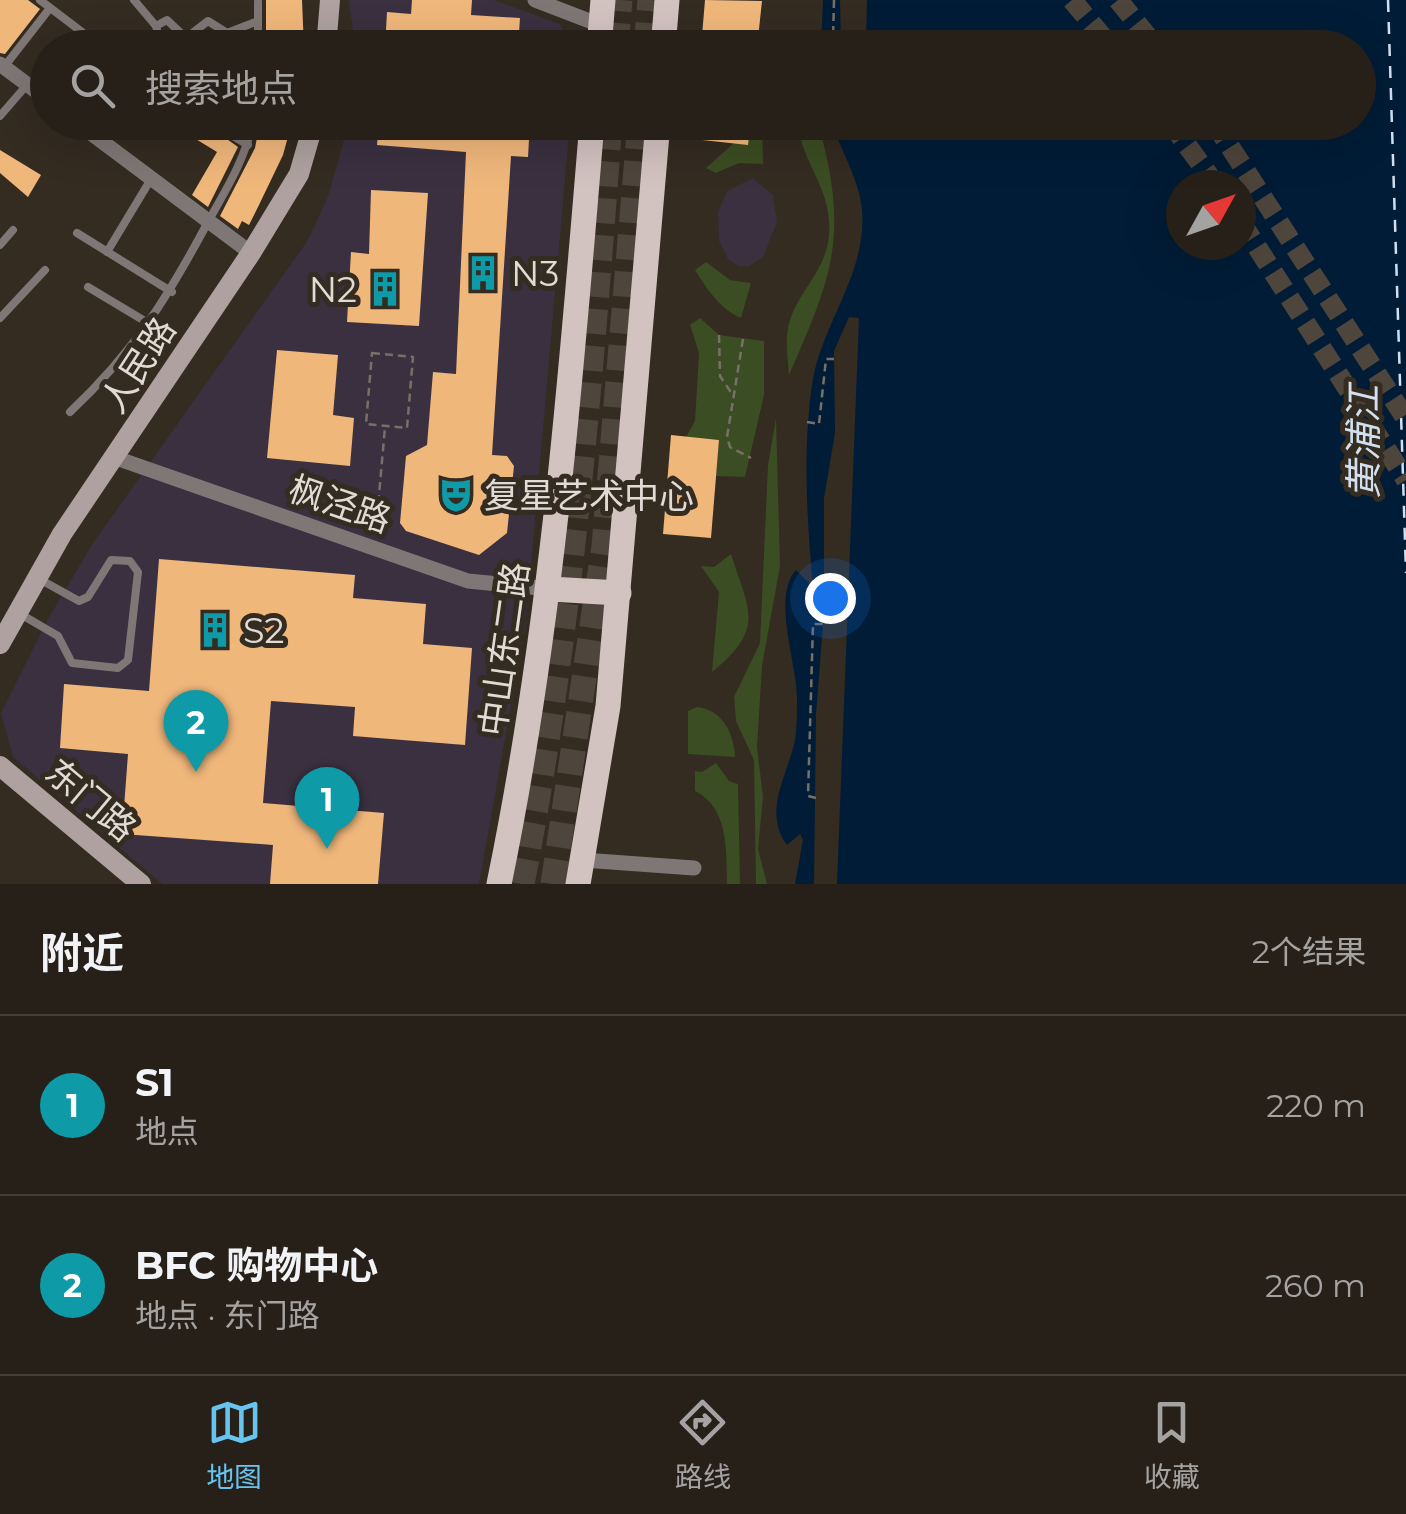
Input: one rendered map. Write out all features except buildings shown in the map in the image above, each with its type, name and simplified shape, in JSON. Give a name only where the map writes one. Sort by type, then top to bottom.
[{"type":"main road","points":[[664,30],[667,0]]},
{"type":"main road","name":"中山东二路","points":[[500,884],[535,696],[550,589],[590,140]]},
{"type":"main road","points":[[581,872],[608,706],[656,140]]},
{"type":"main road","points":[[550,589],[618,593]]},
{"type":"street","points":[[328,30],[330,0]]},
{"type":"street","points":[[535,0],[601,24]]},
{"type":"street","points":[[2,66],[30,87]]},
{"type":"street","points":[[110,140],[151,178],[251,253]]},
{"type":"street","name":"人民路","points":[[1,639],[36,578],[300,174],[309,140]]},
{"type":"street","name":"枫泾路","points":[[116,458],[468,581],[550,589]]},
{"type":"street","name":"东门路","points":[[0,766],[141,884]]},
{"type":"street","points":[[581,872],[694,868]]},
{"type":"lane","points":[[40,0],[79,30]]},
{"type":"lane","points":[[134,0],[157,30]]},
{"type":"lane","points":[[258,2],[258,30]]},
{"type":"lane","points":[[32,30],[50,8]]},
{"type":"lane","points":[[156,26],[167,20],[178,30]]},
{"type":"lane","points":[[233,30],[258,20]]},
{"type":"lane","points":[[196,30],[208,21],[222,30]]},
{"type":"lane","points":[[2,66],[30,32]]},
{"type":"lane","points":[[0,116],[27,85]]},
{"type":"lane","points":[[238,140],[248,146]]},
{"type":"lane","points":[[70,412],[103,381],[172,292],[249,140]]},
{"type":"lane","points":[[107,252],[151,178]]},
{"type":"lane","points":[[0,244],[14,230]]},
{"type":"lane","points":[[77,234],[172,292]]},
{"type":"lane","points":[[0,318],[45,270]]},
{"type":"lane","points":[[88,287],[148,323]]},
{"type":"lane","points":[[18,612],[58,636],[72,662],[118,668],[128,660],[138,572],[130,561],[111,560],[88,597],[78,601],[36,578]]},
{"type":"path","points":[[833,30],[834,0]]},
{"type":"path","points":[[719,335],[720,376],[734,396]]},
{"type":"path","points":[[743,339],[727,437],[730,447],[750,458]]},
{"type":"path","points":[[372,353],[413,357],[407,428],[385,426],[366,424],[372,353]]},
{"type":"path","points":[[807,422],[819,424],[826,359],[834,359]]},
{"type":"path","points":[[374,548],[385,426]]},
{"type":"path","points":[[816,798],[808,796],[807,704],[813,624],[824,624]]},
{"type":"shaded area","points":[[349,0],[494,0],[560,24],[564,30],[353,30]]},
{"type":"shaded area","points":[[344,140],[569,140],[526,622],[479,884],[162,884],[13,757],[1,713],[48,619],[93,543],[308,240],[328,196]]},
{"type":"shaded area","points":[[753,178],[773,195],[777,222],[763,257],[749,266],[738,266],[728,259],[719,241],[718,212],[727,191]]},
{"type":"green space","points":[[749,140],[762,140],[763,164],[739,163],[716,173],[706,168],[734,143],[748,144]]},
{"type":"green space","points":[[801,140],[822,140],[833,194],[832,252],[817,308],[789,375],[788,328],[822,261],[829,235],[822,190]]},
{"type":"green space","points":[[706,262],[730,280],[751,283],[741,318],[720,304],[695,270]]},
{"type":"green space","points":[[700,318],[719,335],[764,341],[764,395],[745,477],[716,476],[719,440],[686,437],[695,421],[699,353],[690,325]]},
{"type":"green space","points":[[776,418],[780,566],[762,666],[757,747],[763,797],[758,849],[767,884],[756,884],[754,760],[736,721],[734,697],[760,643],[768,465]]},
{"type":"green space","points":[[731,554],[749,618],[740,643],[712,672],[719,592],[701,566],[714,567]]},
{"type":"green space","points":[[697,707],[714,713],[725,724],[735,757],[688,754],[688,711]]},
{"type":"green space","points":[[716,763],[729,781],[738,784],[740,884],[727,884],[720,819],[706,798],[695,791],[695,771],[702,772]]},
{"type":"water","name":"黄浦江","points":[[823,0],[1406,0],[1406,884],[795,884],[803,840],[800,834],[787,845],[777,819],[779,793],[797,720],[786,597],[796,570],[813,587],[807,457],[813,379],[818,357],[852,276],[862,233],[862,210],[839,140],[1376,140],[1376,30],[822,30]]},
{"type":"pier","points":[[840,0],[867,0],[866,30],[841,30]]},
{"type":"pier","points":[[849,317],[859,318],[837,884],[814,884],[824,498],[835,433],[834,351]]},
{"type":"ferry route","points":[[1388,0],[1406,573]]},
{"type":"tunnel","points":[[618,30],[620,0]]},
{"type":"tunnel","points":[[648,30],[650,0]]},
{"type":"tunnel","points":[[1072,0],[1097,30]]},
{"type":"tunnel","points":[[1118,0],[1142,30]]},
{"type":"tunnel","points":[[522,884],[566,600],[587,409],[609,140]]},
{"type":"tunnel","points":[[553,884],[604,546],[638,140]]},
{"type":"tunnel","points":[[1183,140],[1205,170]]},
{"type":"tunnel","points":[[1226,140],[1406,419]]},
{"type":"tunnel","points":[[1256,245],[1406,480]]},
{"type":"place","name":"N3","points":[[483,273]]},
{"type":"place","name":"N2","points":[[385,289]]},
{"type":"place","name":"复星艺术中心","points":[[456,495]]},
{"type":"place","name":"S2","points":[[215,630]]},
{"type":"place","name":"BFC 购物中心","points":[[196,772]]},
{"type":"place","name":"S1","points":[[327,849]]}]
